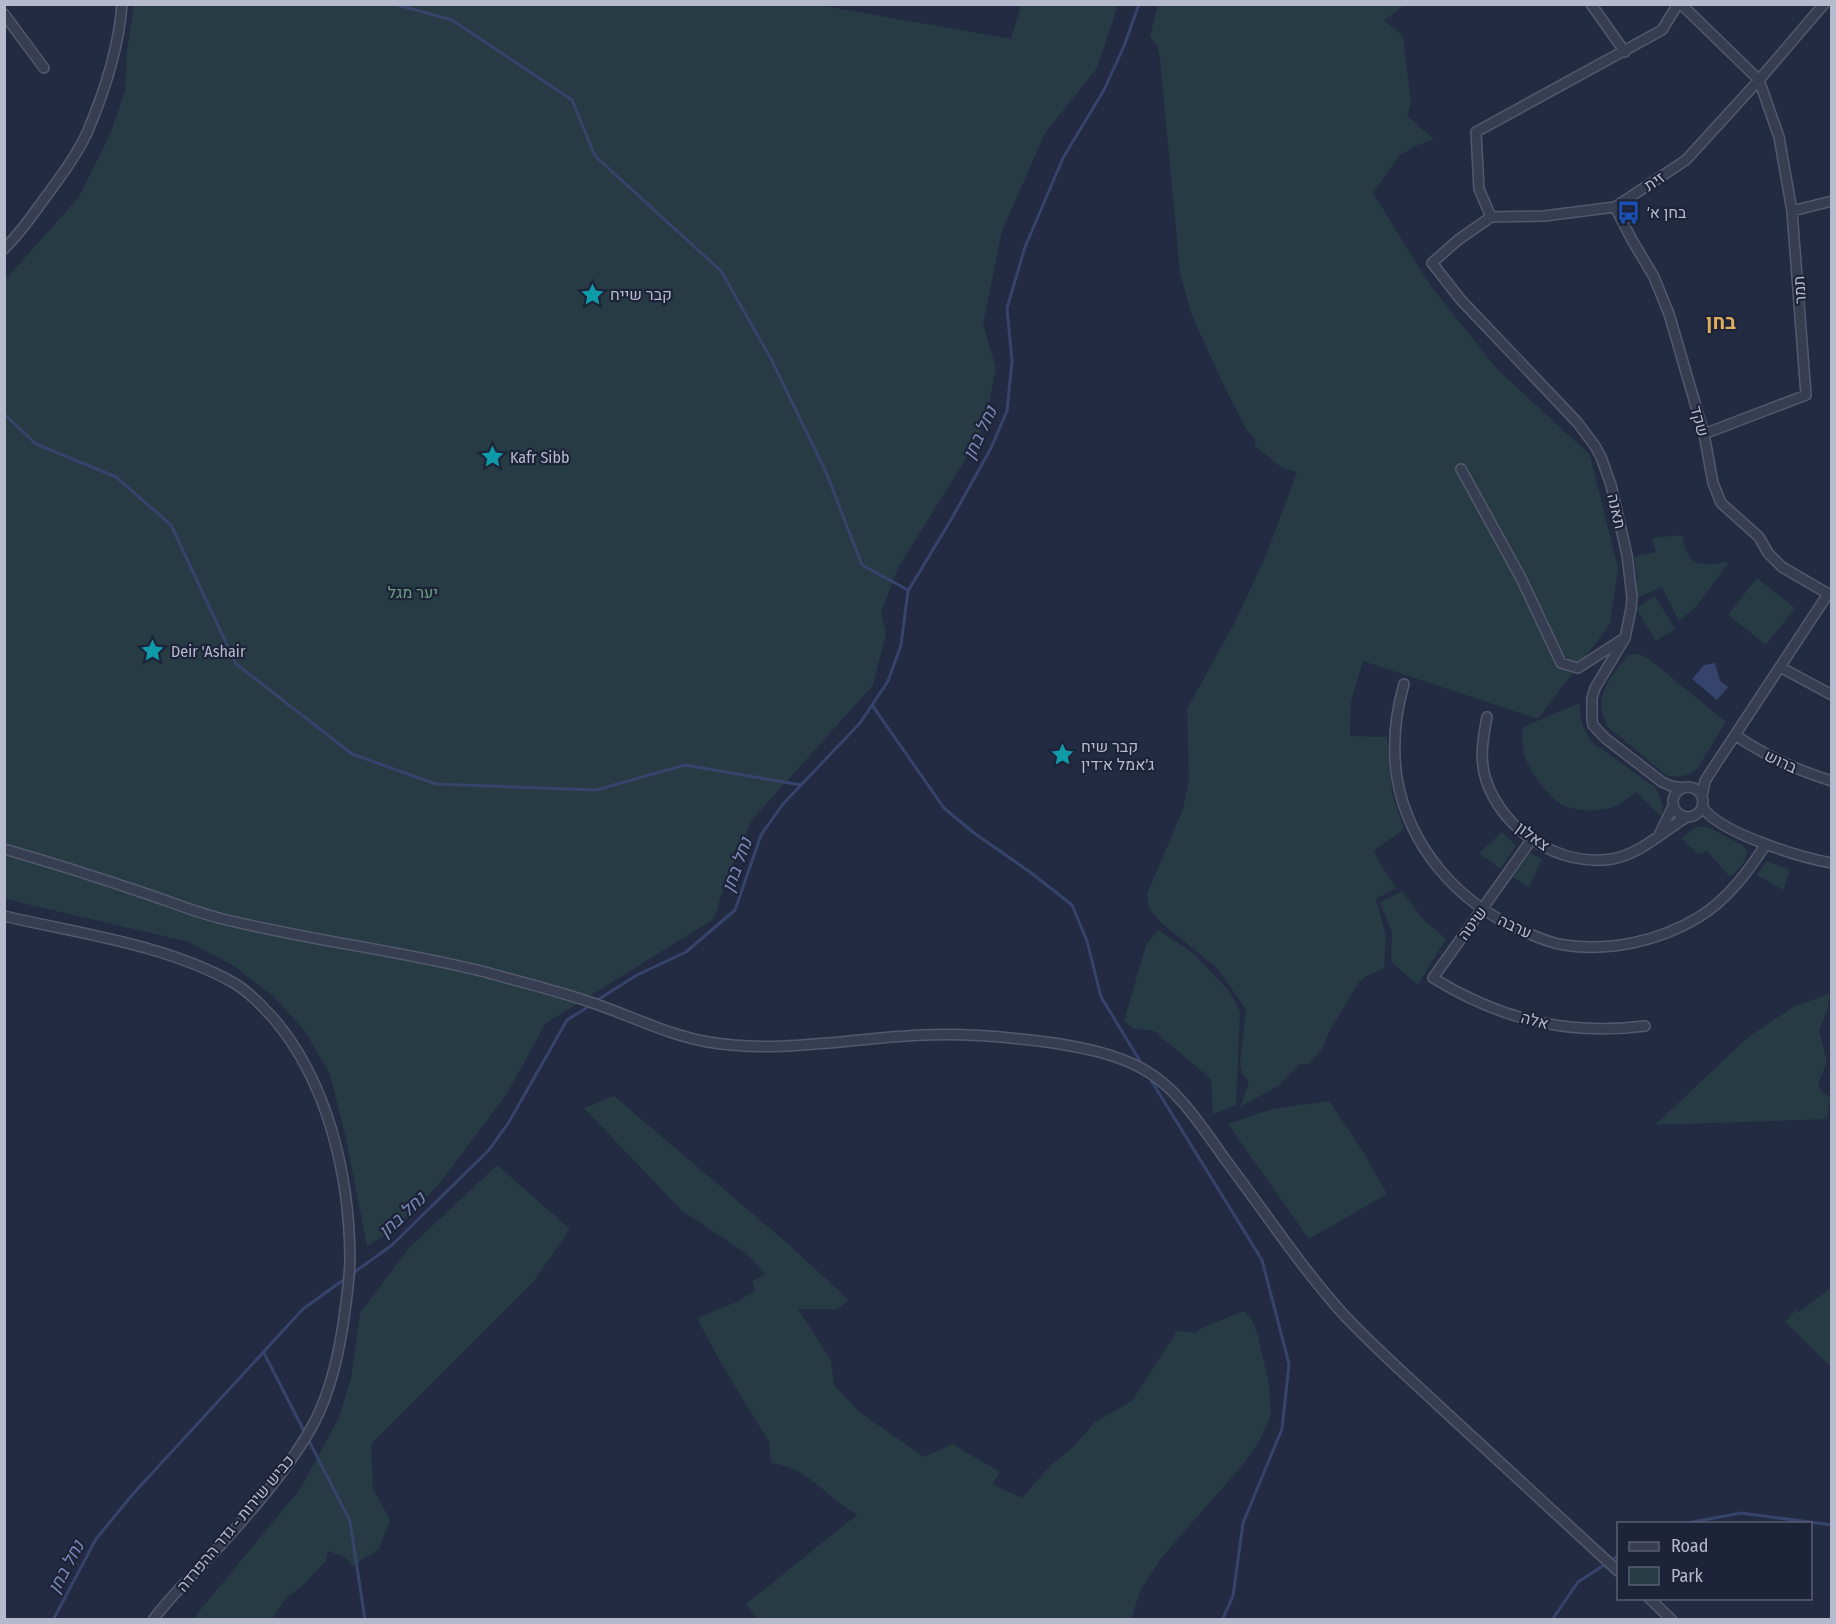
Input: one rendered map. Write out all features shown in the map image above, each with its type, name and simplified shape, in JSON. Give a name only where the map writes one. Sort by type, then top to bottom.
[{"type":"street","points":[[4,249],[17,236],[52,188],[86,134],[102,94],[112,59],[122,4]]},
{"type":"street","points":[[1591,4],[1625,52]]},
{"type":"street","points":[[1491,217],[1479,189],[1476,132],[1662,30],[1680,4],[1759,80]]},
{"type":"street","name":"זית","points":[[1491,217],[1544,216],[1615,207],[1686,160],[1824,4]]},
{"type":"street","points":[[4,14],[44,68]]},
{"type":"street","name":"תמר","points":[[1704,434],[1806,395],[1792,211],[1779,137],[1759,80]]},
{"type":"street","points":[[1792,211],[1832,201]]},
{"type":"street","name":"שקד","points":[[1615,207],[1662,294],[1679,345],[1704,434],[1713,483],[1721,503],[1759,537],[1774,560],[1795,576],[1830,595]]},
{"type":"street","name":"תאנה","points":[[1491,217],[1432,262],[1461,300],[1576,422],[1601,457],[1611,485],[1630,570],[1631,609],[1625,638],[1595,688],[1592,698],[1593,725],[1605,738],[1662,782],[1669,790],[1673,804]]},
{"type":"street","points":[[1461,469],[1521,578],[1561,663],[1578,668],[1625,638]]},
{"type":"street","points":[[1691,816],[1700,810],[1705,781],[1710,773],[1830,595]]},
{"type":"street","points":[[1780,667],[1832,694]]},
{"type":"street","name":"ערבה","points":[[1404,684],[1398,705],[1394,744],[1397,780],[1410,820],[1434,863],[1457,889],[1482,910],[1525,932],[1562,945],[1598,947],[1662,936],[1700,916],[1733,888],[1747,873],[1766,844]]},
{"type":"street","name":"צאלון","points":[[1487,717],[1482,751],[1486,780],[1501,807],[1521,831],[1546,848],[1578,859],[1613,859],[1641,848],[1691,816]]},
{"type":"street","name":"ברוש","points":[[1735,735],[1782,763],[1832,781]]},
{"type":"street","points":[[1659,836],[1676,793],[1710,773]]},
{"type":"street","name":"תאנה","points":[[1662,782],[1687,788]]},
{"type":"street","points":[[1687,788],[1699,792],[1708,814],[1714,819],[1766,844],[1832,863]]},
{"type":"street","points":[[1673,804],[1678,813],[1714,819]]},
{"type":"street","name":"שיטה","points":[[1433,978],[1532,839]]},
{"type":"street","points":[[4,849],[58,864],[215,917],[415,956],[485,973],[591,1002],[657,1028],[702,1041],[733,1046],[782,1047],[921,1035],[969,1034],[1022,1038],[1084,1048],[1115,1056],[1156,1077],[1179,1098],[1299,1261],[1345,1315],[1381,1352],[1617,1569]]},
{"type":"street","name":"כביש שירות - גדר ההפרדה","points":[[4,916],[137,945],[194,964],[235,984],[261,1004],[301,1056],[313,1079],[340,1162],[349,1222],[350,1260],[333,1377],[316,1418],[276,1480],[153,1620]]},
{"type":"street","name":"אלה","points":[[1433,978],[1480,1003],[1550,1025],[1599,1030],[1645,1026]]},
{"type":"street","points":[[1650,1600],[1672,1620]]},
{"type":"green space","name":"יער מגל","points":[[812,4],[1011,39],[1021,5],[1118,5],[1097,68],[1045,133],[1002,231],[983,324],[996,368],[985,423],[969,454],[898,568],[881,613],[886,633],[873,685],[752,820],[727,877],[714,919],[546,1023],[506,1095],[443,1179],[399,1227],[367,1246],[346,1139],[330,1074],[304,1030],[274,997],[234,966],[189,942],[5,899],[4,281],[79,197],[110,134],[125,91],[127,51],[134,5]]},
{"type":"green space","points":[[1158,5],[1404,5],[1384,21],[1403,36],[1411,103],[1407,116],[1434,139],[1415,146],[1399,156],[1373,193],[1430,285],[1498,370],[1590,455],[1618,568],[1610,624],[1538,719],[1363,661],[1351,702],[1350,736],[1387,737],[1392,793],[1404,829],[1374,851],[1396,888],[1376,899],[1386,936],[1384,968],[1359,982],[1329,1032],[1322,1049],[1309,1064],[1300,1064],[1278,1086],[1240,1107],[1249,1082],[1242,1073],[1240,1064],[1246,1009],[1217,968],[1159,921],[1149,908],[1147,894],[1183,809],[1189,780],[1187,709],[1235,622],[1267,553],[1297,472],[1282,468],[1255,446],[1255,438],[1246,429],[1191,313],[1180,273],[1160,59],[1157,46],[1150,36]]},
{"type":"green space","points":[[1682,535],[1688,554],[1696,562],[1710,564],[1729,562],[1695,608],[1679,621],[1662,587],[1635,599],[1637,578],[1634,557],[1656,552],[1652,538]]},
{"type":"green space","points":[[1757,578],[1795,608],[1766,645],[1728,615]]},
{"type":"green space","points":[[1655,596],[1675,629],[1656,641],[1636,608]]},
{"type":"green space","points":[[1639,654],[1649,659],[1726,722],[1697,769],[1690,774],[1667,776],[1608,727],[1603,716],[1602,697],[1609,680],[1628,655]]},
{"type":"green space","points":[[1580,703],[1583,725],[1593,743],[1656,788],[1663,806],[1661,816],[1636,792],[1613,807],[1602,810],[1584,810],[1560,804],[1541,785],[1530,769],[1524,754],[1523,727]]},
{"type":"green space","points":[[1697,827],[1708,827],[1744,846],[1745,859],[1730,877],[1707,851],[1698,854],[1681,838]]},
{"type":"green space","points":[[1502,832],[1516,846],[1500,869],[1479,853]]},
{"type":"green space","points":[[1530,853],[1542,859],[1529,887],[1513,877]]},
{"type":"green space","points":[[1767,861],[1790,870],[1783,890],[1757,875]]},
{"type":"green space","points":[[1402,891],[1423,919],[1446,939],[1418,985],[1391,962],[1392,932],[1380,902]]},
{"type":"green space","points":[[1158,930],[1194,954],[1230,992],[1240,1012],[1236,1105],[1213,1114],[1211,1079],[1154,1031],[1133,1028],[1124,1021],[1146,945]]},
{"type":"green space","points":[[1830,994],[1827,1011],[1819,1030],[1827,1062],[1818,1084],[1822,1093],[1830,1097],[1827,1119],[1655,1125],[1747,1038],[1795,1006]]},
{"type":"green space","points":[[614,1096],[787,1243],[849,1300],[837,1309],[798,1309],[831,1360],[834,1385],[859,1412],[924,1457],[952,1444],[1000,1472],[992,1484],[1022,1498],[1050,1466],[1074,1446],[1095,1422],[1132,1401],[1177,1331],[1196,1332],[1244,1311],[1251,1318],[1258,1336],[1269,1384],[1271,1415],[1246,1461],[1162,1557],[1141,1589],[1131,1619],[757,1619],[746,1604],[858,1514],[807,1477],[784,1466],[771,1463],[769,1442],[718,1358],[697,1318],[739,1301],[755,1290],[752,1281],[765,1274],[747,1254],[681,1210],[584,1108]]},
{"type":"green space","points":[[1329,1101],[1364,1153],[1387,1194],[1309,1239],[1228,1124],[1272,1109]]},
{"type":"green space","points":[[497,1165],[570,1229],[534,1281],[371,1444],[373,1488],[390,1520],[379,1549],[353,1566],[345,1557],[328,1551],[326,1561],[302,1586],[287,1597],[272,1619],[193,1619],[300,1489],[323,1447],[339,1417],[351,1378],[360,1313],[409,1248]]},
{"type":"green space","points":[[1831,1288],[1831,1367],[1785,1322],[1796,1310],[1799,1312]]},
{"type":"water","points":[[1715,663],[1720,681],[1728,687],[1717,700],[1692,679],[1704,665]]},
{"type":"waterway","points":[[394,4],[452,20],[572,100],[595,156],[721,271],[771,359],[826,472],[862,565],[908,590]]},
{"type":"waterway","name":"נחל בחן","points":[[596,1001],[637,975],[686,952],[735,910],[761,835],[783,804],[860,723],[888,681],[901,645],[908,591],[991,448],[1007,411],[1012,361],[1007,308],[1025,247],[1063,158],[1104,90],[1124,46],[1139,4]]},
{"type":"waterway","points":[[4,414],[36,444],[116,477],[171,525],[236,664],[352,754],[436,784],[596,790],[685,765],[801,785]]},
{"type":"waterway","points":[[872,705],[944,808],[974,833],[1072,905],[1087,941],[1101,997],[1143,1066]]},
{"type":"waterway","name":"נחל בחן","points":[[352,1274],[392,1245],[489,1150],[509,1122],[567,1020],[591,1005]]},
{"type":"waterway","points":[[1149,1077],[1262,1260],[1289,1364],[1282,1429],[1243,1523],[1233,1596],[1222,1620]]},
{"type":"waterway","name":"נחל בחן","points":[[53,1620],[96,1539],[132,1495],[303,1309],[346,1278]]},
{"type":"waterway","points":[[264,1353],[350,1521],[365,1620]]},
{"type":"waterway","points":[[1693,1522],[1741,1513],[1809,1522]]},
{"type":"waterway","points":[[1812,1522],[1832,1525]]},
{"type":"waterway","points":[[1552,1620],[1578,1582],[1617,1557]]},
{"type":"place","name":"בחן א׳","points":[[1629,212]]},
{"type":"place","name":"קבר שייח","points":[[592,294]]},
{"type":"place","name":"Kafr Sibb","points":[[492,457]]},
{"type":"place","name":"Deir 'Ashair","points":[[153,651]]},
{"type":"place","name":"קבר שיח ג׳אמל א־דין","points":[[1063,755]]},
{"type":"district","name":"בחן","points":[[1721,322]]}]
